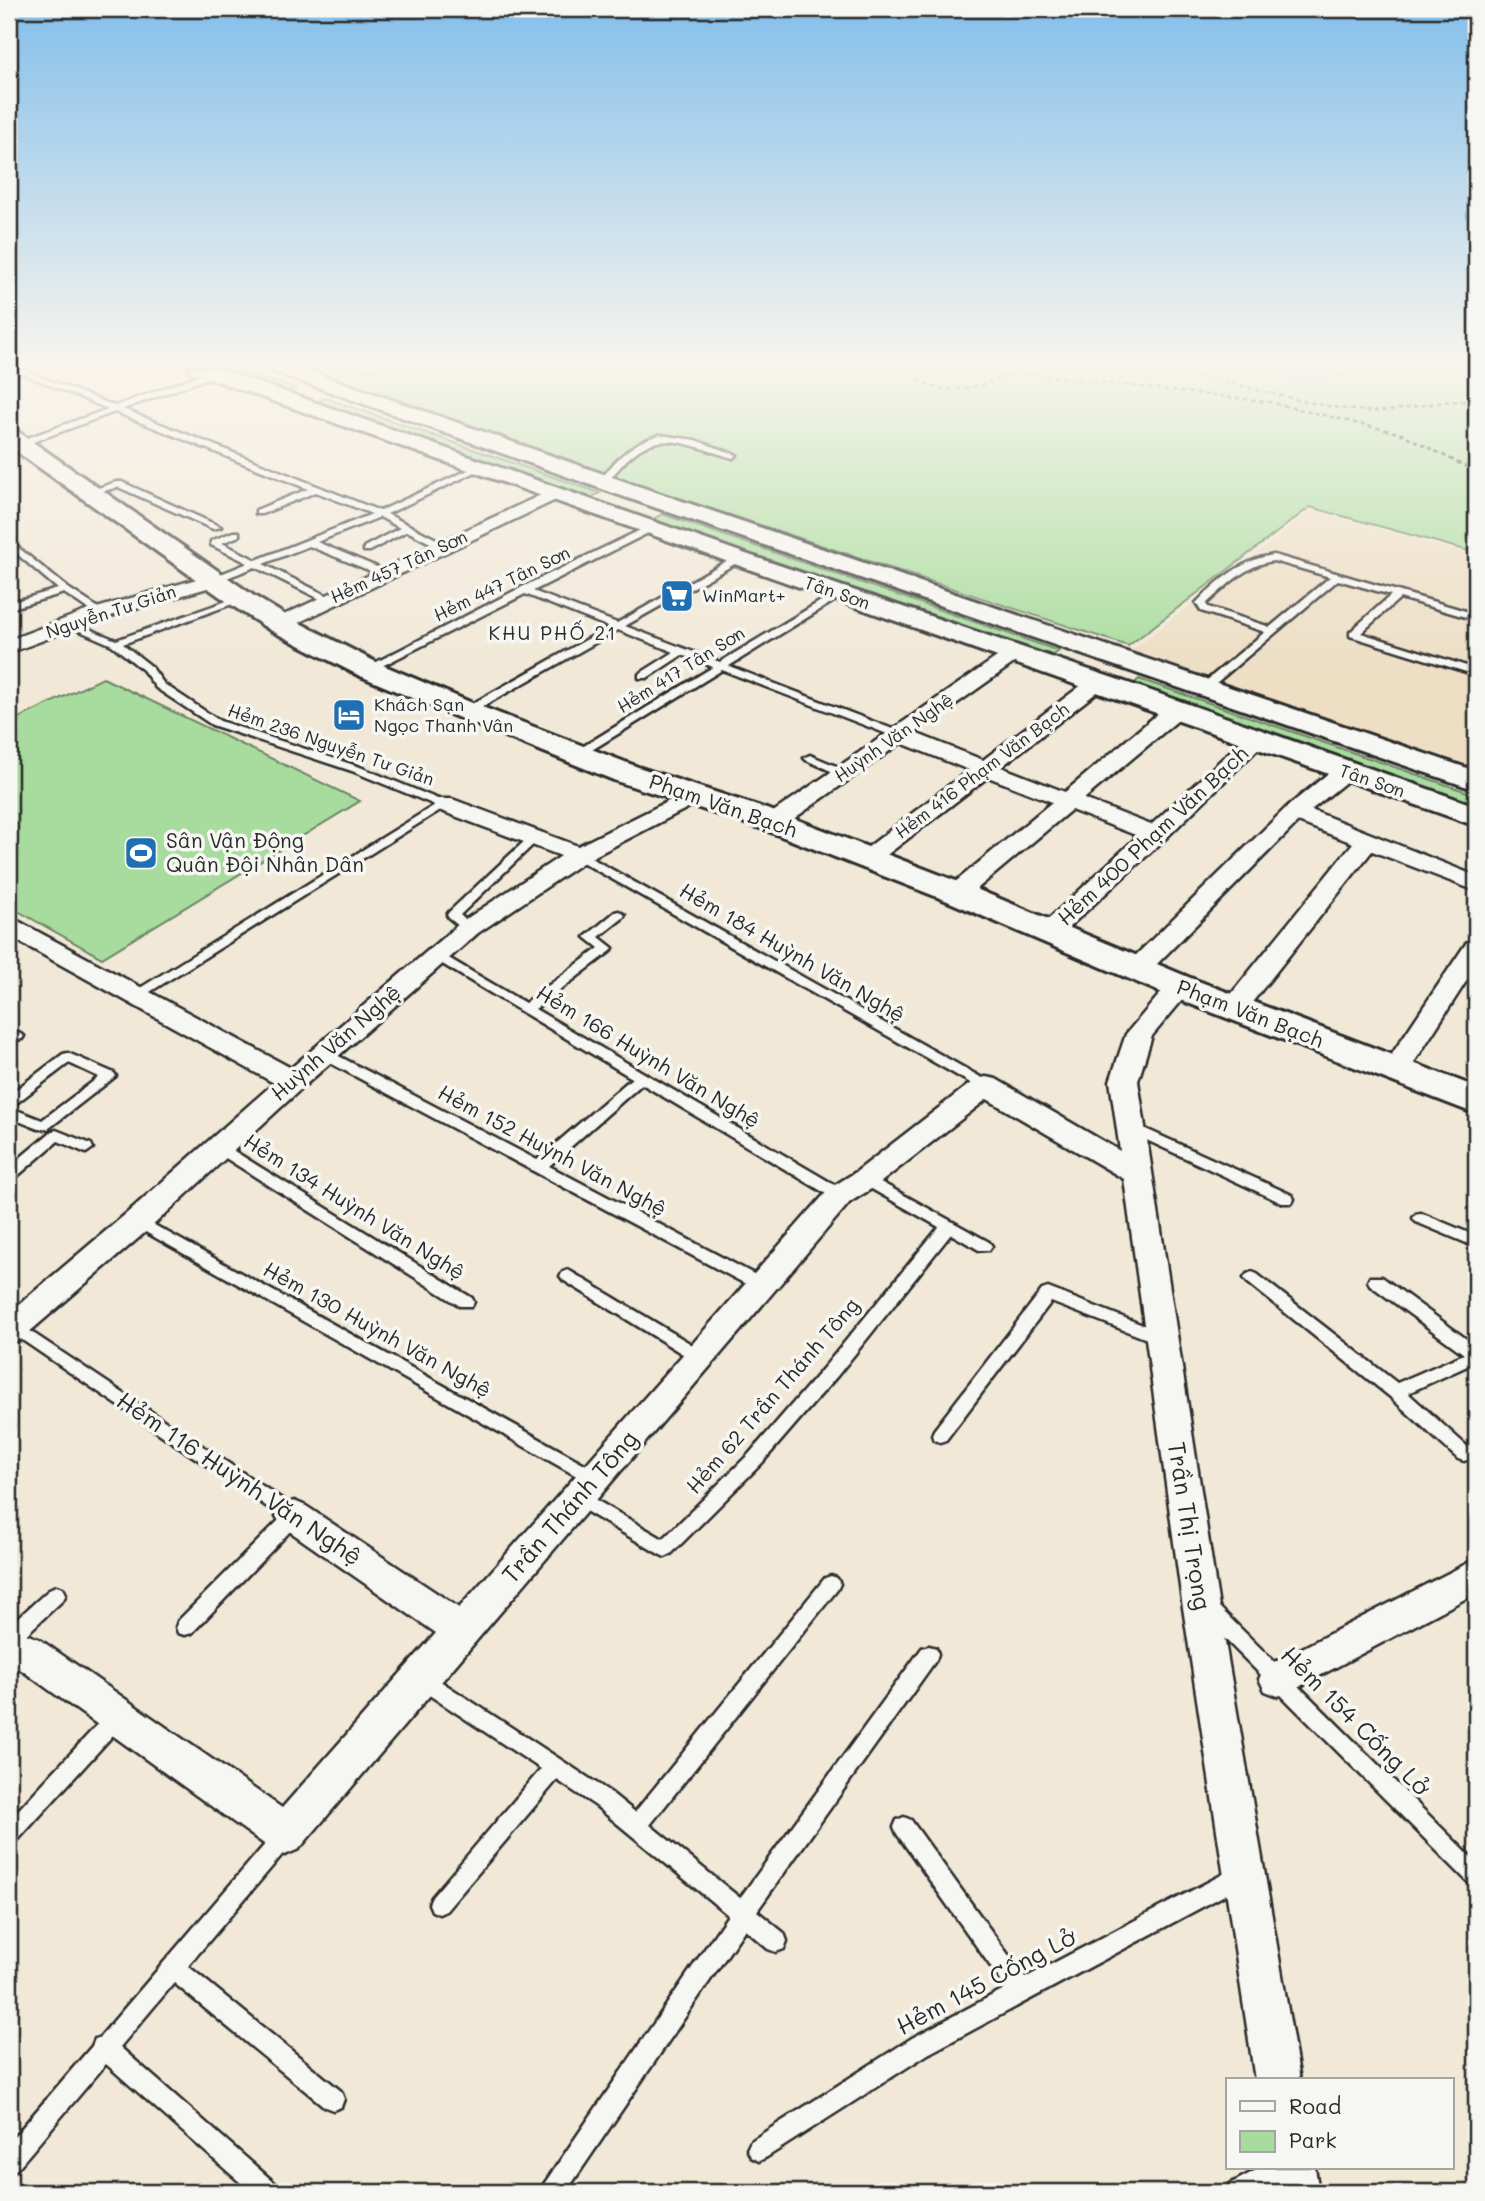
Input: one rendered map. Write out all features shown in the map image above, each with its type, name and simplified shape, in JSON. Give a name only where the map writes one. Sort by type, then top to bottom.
[{"type":"street","name":"Phạm Văn Bạch","points":[[59,471],[280,624],[368,669],[627,774],[774,822],[957,893],[1180,988],[1476,1101]]},
{"type":"street","name":"Tân Sơn","points":[[493,471],[556,493],[607,492],[647,527],[1130,693],[1344,772],[1476,817]]},
{"type":"street","name":"Tân Sơn","points":[[552,471],[607,492],[676,507],[1476,781]]},
{"type":"street","name":"Hẻm 457 Tân Sơn","points":[[280,624],[556,493]]},
{"type":"street","points":[[647,527],[638,520],[637,515],[643,510],[659,506],[676,507]]},
{"type":"street","name":"Nguyễn Tư Giản","points":[[9,647],[100,613],[214,580]]},
{"type":"street","points":[[1058,668],[1076,668],[1092,663],[1095,655],[1087,647]]},
{"type":"street","name":"Huỳnh Văn Nghệ","points":[[774,822],[1014,654]]},
{"type":"street","points":[[1130,693],[1121,683],[1123,676],[1134,671],[1157,671]]},
{"type":"street","name":"Hẻm 416 Phạm Văn Bạch","points":[[867,859],[1098,682]]},
{"type":"street","points":[[957,893],[1175,710]]},
{"type":"street","points":[[899,735],[1156,835]]},
{"type":"street","name":"Hẻm 400 Phạm Văn Bạch","points":[[1048,933],[1257,739]]},
{"type":"street","points":[[1138,968],[1295,812],[1344,772]]},
{"type":"street","name":"Huỳnh Văn Nghệ","points":[[11,1327],[138,1221],[469,928],[579,855],[693,796]]},
{"type":"street","points":[[444,804],[579,855]]},
{"type":"street","points":[[1295,812],[1476,884]]},
{"type":"street","points":[[1233,1009],[1367,840]]},
{"type":"street","points":[[10,929],[293,1081]]},
{"type":"street","points":[[1396,1069],[1476,947]]},
{"type":"street","name":"Trần Thị Trọng","points":[[1180,988],[1139,1034],[1124,1081],[1200,1601],[1278,2078]]},
{"type":"street","points":[[986,1086],[1136,1173]]},
{"type":"street","name":"Trần Thánh Tông","points":[[285,1835],[761,1285],[853,1187],[986,1086]]},
{"type":"street","name":"Hẻm 116 Huỳnh Văn Nghệ","points":[[294,1516],[463,1631]]},
{"type":"street","points":[[1278,1679],[1476,1575]]},
{"type":"street","points":[[9,1653],[26,1651],[285,1835]]},
{"type":"street","points":[[1292,2170],[1296,2192]]},
{"type":"lane","points":[[273,471],[380,514],[445,547]]},
{"type":"lane","points":[[214,580],[380,514],[474,471]]},
{"type":"lane","points":[[607,492],[614,471]]},
{"type":"lane","points":[[90,492],[119,484],[216,527]]},
{"type":"lane","points":[[259,512],[317,488]]},
{"type":"lane","name":"Hẻm 447 Tân Sơn","points":[[368,669],[647,527]]},
{"type":"lane","points":[[367,549],[407,528]]},
{"type":"lane","points":[[236,534],[214,544],[329,600]]},
{"type":"lane","points":[[308,542],[386,574]]},
{"type":"lane","points":[[9,543],[65,590],[100,613]]},
{"type":"lane","points":[[1273,631],[1204,609],[1201,603],[1260,558],[1274,558],[1476,617]]},
{"type":"lane","points":[[467,711],[737,559]]},
{"type":"lane","points":[[1205,687],[1337,576]]},
{"type":"lane","points":[[9,606],[65,590]]},
{"type":"lane","points":[[523,590],[899,735]]},
{"type":"lane","name":"Hẻm 417 Tân Sơn","points":[[578,754],[839,594]]},
{"type":"lane","points":[[1398,594],[1354,634],[1476,672]]},
{"type":"lane","points":[[116,643],[242,599]]},
{"type":"lane","name":"Hẻm 236 Nguyễn Tư Giản","points":[[69,624],[116,643],[147,668],[160,686],[216,723],[356,769],[444,804]]},
{"type":"lane","points":[[643,676],[682,650]]},
{"type":"lane","points":[[810,758],[844,773]]},
{"type":"lane","points":[[137,996],[444,804]]},
{"type":"lane","points":[[469,928],[453,915],[534,838]]},
{"type":"lane","name":"Hẻm 184 Huỳnh Văn Nghệ","points":[[579,855],[986,1086]]},
{"type":"lane","points":[[526,1010],[607,948],[592,937],[619,915]]},
{"type":"lane","name":"Hẻm 166 Huỳnh Văn Nghệ","points":[[435,956],[641,1078],[853,1187],[949,1226],[984,1246]]},
{"type":"lane","name":"Hẻm 152 Huỳnh Văn Nghệ","points":[[324,1054],[761,1285]]},
{"type":"lane","points":[[9,1102],[68,1057],[109,1076],[43,1126],[12,1117]]},
{"type":"lane","points":[[539,1167],[641,1078]]},
{"type":"lane","points":[[1130,1127],[1287,1199]]},
{"type":"lane","points":[[9,1175],[55,1135],[86,1148]]},
{"type":"lane","name":"Hẻm 134 Huỳnh Văn Nghệ","points":[[220,1148],[466,1302]]},
{"type":"lane","points":[[1421,1218],[1476,1242]]},
{"type":"lane","name":"Hẻm 130 Huỳnh Văn Nghệ","points":[[138,1221],[586,1488]]},
{"type":"lane","name":"Hẻm 62 Trần Thánh Tông","points":[[586,1488],[665,1549],[755,1459],[832,1370],[949,1226]]},
{"type":"lane","points":[[568,1276],[700,1357]]},
{"type":"lane","points":[[1252,1278],[1395,1391],[1464,1454]]},
{"type":"lane","points":[[1376,1281],[1476,1355],[1395,1391]]},
{"type":"lane","points":[[940,1435],[1048,1294],[1160,1338]]},
{"type":"lane","name":"Hẻm 116 Huỳnh Văn Nghệ","points":[[11,1327],[294,1516]]},
{"type":"lane","points":[[185,1627],[294,1516]]},
{"type":"lane","points":[[636,1827],[831,1584]]},
{"type":"lane","points":[[9,1638],[57,1594]]},
{"type":"lane","name":"Hẻm 154 Cống Lở","points":[[1200,1601],[1476,1876]]},
{"type":"lane","points":[[552,2192],[742,1914],[929,1654]]},
{"type":"lane","points":[[421,1679],[603,1799],[776,1941]]},
{"type":"lane","points":[[9,1835],[118,1716]]},
{"type":"lane","points":[[439,1905],[555,1768]]},
{"type":"lane","points":[[904,1827],[1022,1992]]},
{"type":"lane","points":[[9,2161],[285,1835]]},
{"type":"lane","name":"Hẻm 145 Cống Lở","points":[[759,2149],[920,2046],[1244,1873]]},
{"type":"lane","points":[[172,1967],[333,2099]]},
{"type":"lane","points":[[103,2047],[268,2192]]},
{"type":"lane","points":[[1238,2192],[1279,2170]]},
{"type":"shaded area","points":[[1312,510],[1476,556],[1476,772],[1127,654]]},
{"type":"green space","points":[[485,471],[535,471],[600,493],[578,504]]},
{"type":"green space","points":[[595,471],[1476,471],[1476,553],[1310,507],[1128,646]]},
{"type":"green space","points":[[662,514],[1059,651],[1041,664],[640,526]]},
{"type":"green space","name":"Sân Vận Động Quân Đội Nhân Dân","points":[[103,678],[360,801],[102,958],[9,906],[9,713],[19,718]]},
{"type":"green space","points":[[1139,679],[1476,795],[1476,817],[1124,693]]},
{"type":"place","name":"WinMart+","points":[[677,596]]},
{"type":"place","name":"Khách Sạn Ngọc Thanh Vân","points":[[349,715]]},
{"type":"place","name":"Sân Vận Động Quân Đội Nhân Dân","points":[[141,853]]},
{"type":"district","name":"KHU PHỐ 21","points":[[553,633]]}]
